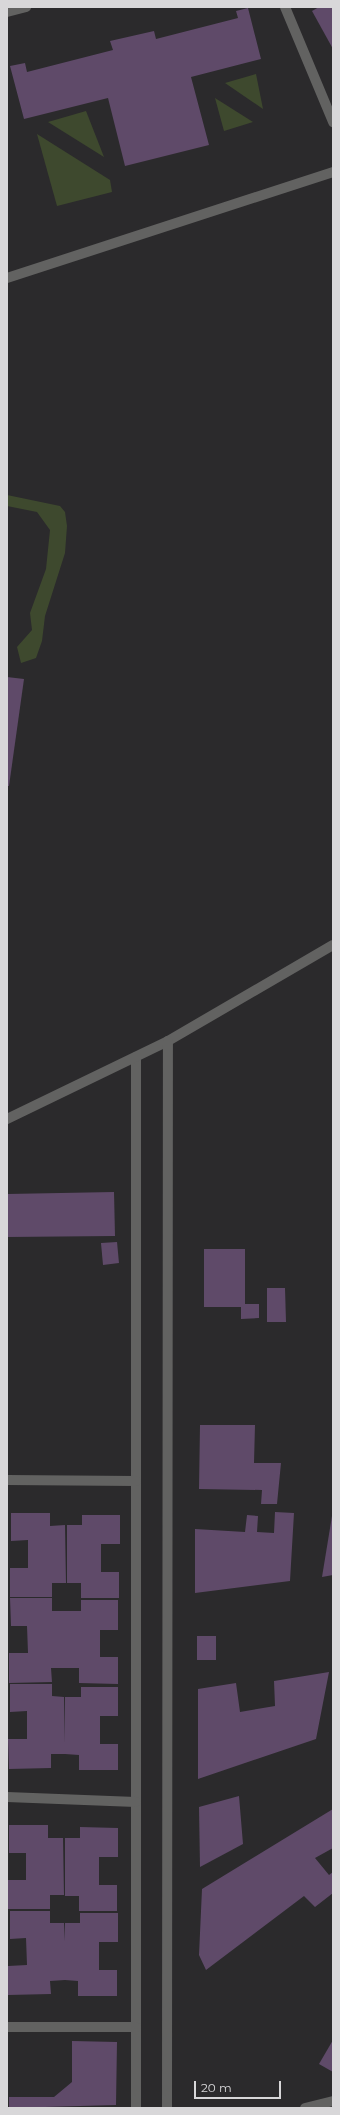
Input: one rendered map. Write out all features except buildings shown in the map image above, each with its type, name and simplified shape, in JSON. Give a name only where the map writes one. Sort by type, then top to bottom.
[{"type":"street","points":[[7,12],[26,7]]},
{"type":"street","points":[[285,7],[333,122]]},
{"type":"street","points":[[7,278],[333,172]]},
{"type":"street","points":[[7,1119],[168,1041],[333,945]]},
{"type":"street","points":[[167,2108],[168,1041]]},
{"type":"street","points":[[136,1057],[136,2108]]},
{"type":"street","points":[[7,1480],[136,1481]]},
{"type":"street","points":[[7,1798],[136,1802]]},
{"type":"street","points":[[7,2027],[136,2027]]},
{"type":"street","points":[[305,2108],[333,2100]]},
{"type":"green space","points":[[256,74],[263,109],[225,83]]},
{"type":"green space","points":[[215,98],[253,122],[224,131]]},
{"type":"green space","points":[[86,111],[104,157],[48,122]]},
{"type":"green space","points":[[37,134],[110,180],[112,192],[57,206]]},
{"type":"green space","points":[[7,495],[60,506],[65,512],[67,526],[65,553],[45,616],[42,641],[36,658],[21,663],[17,647],[32,630],[30,613],[46,569],[50,530],[37,512],[7,506]]}]
